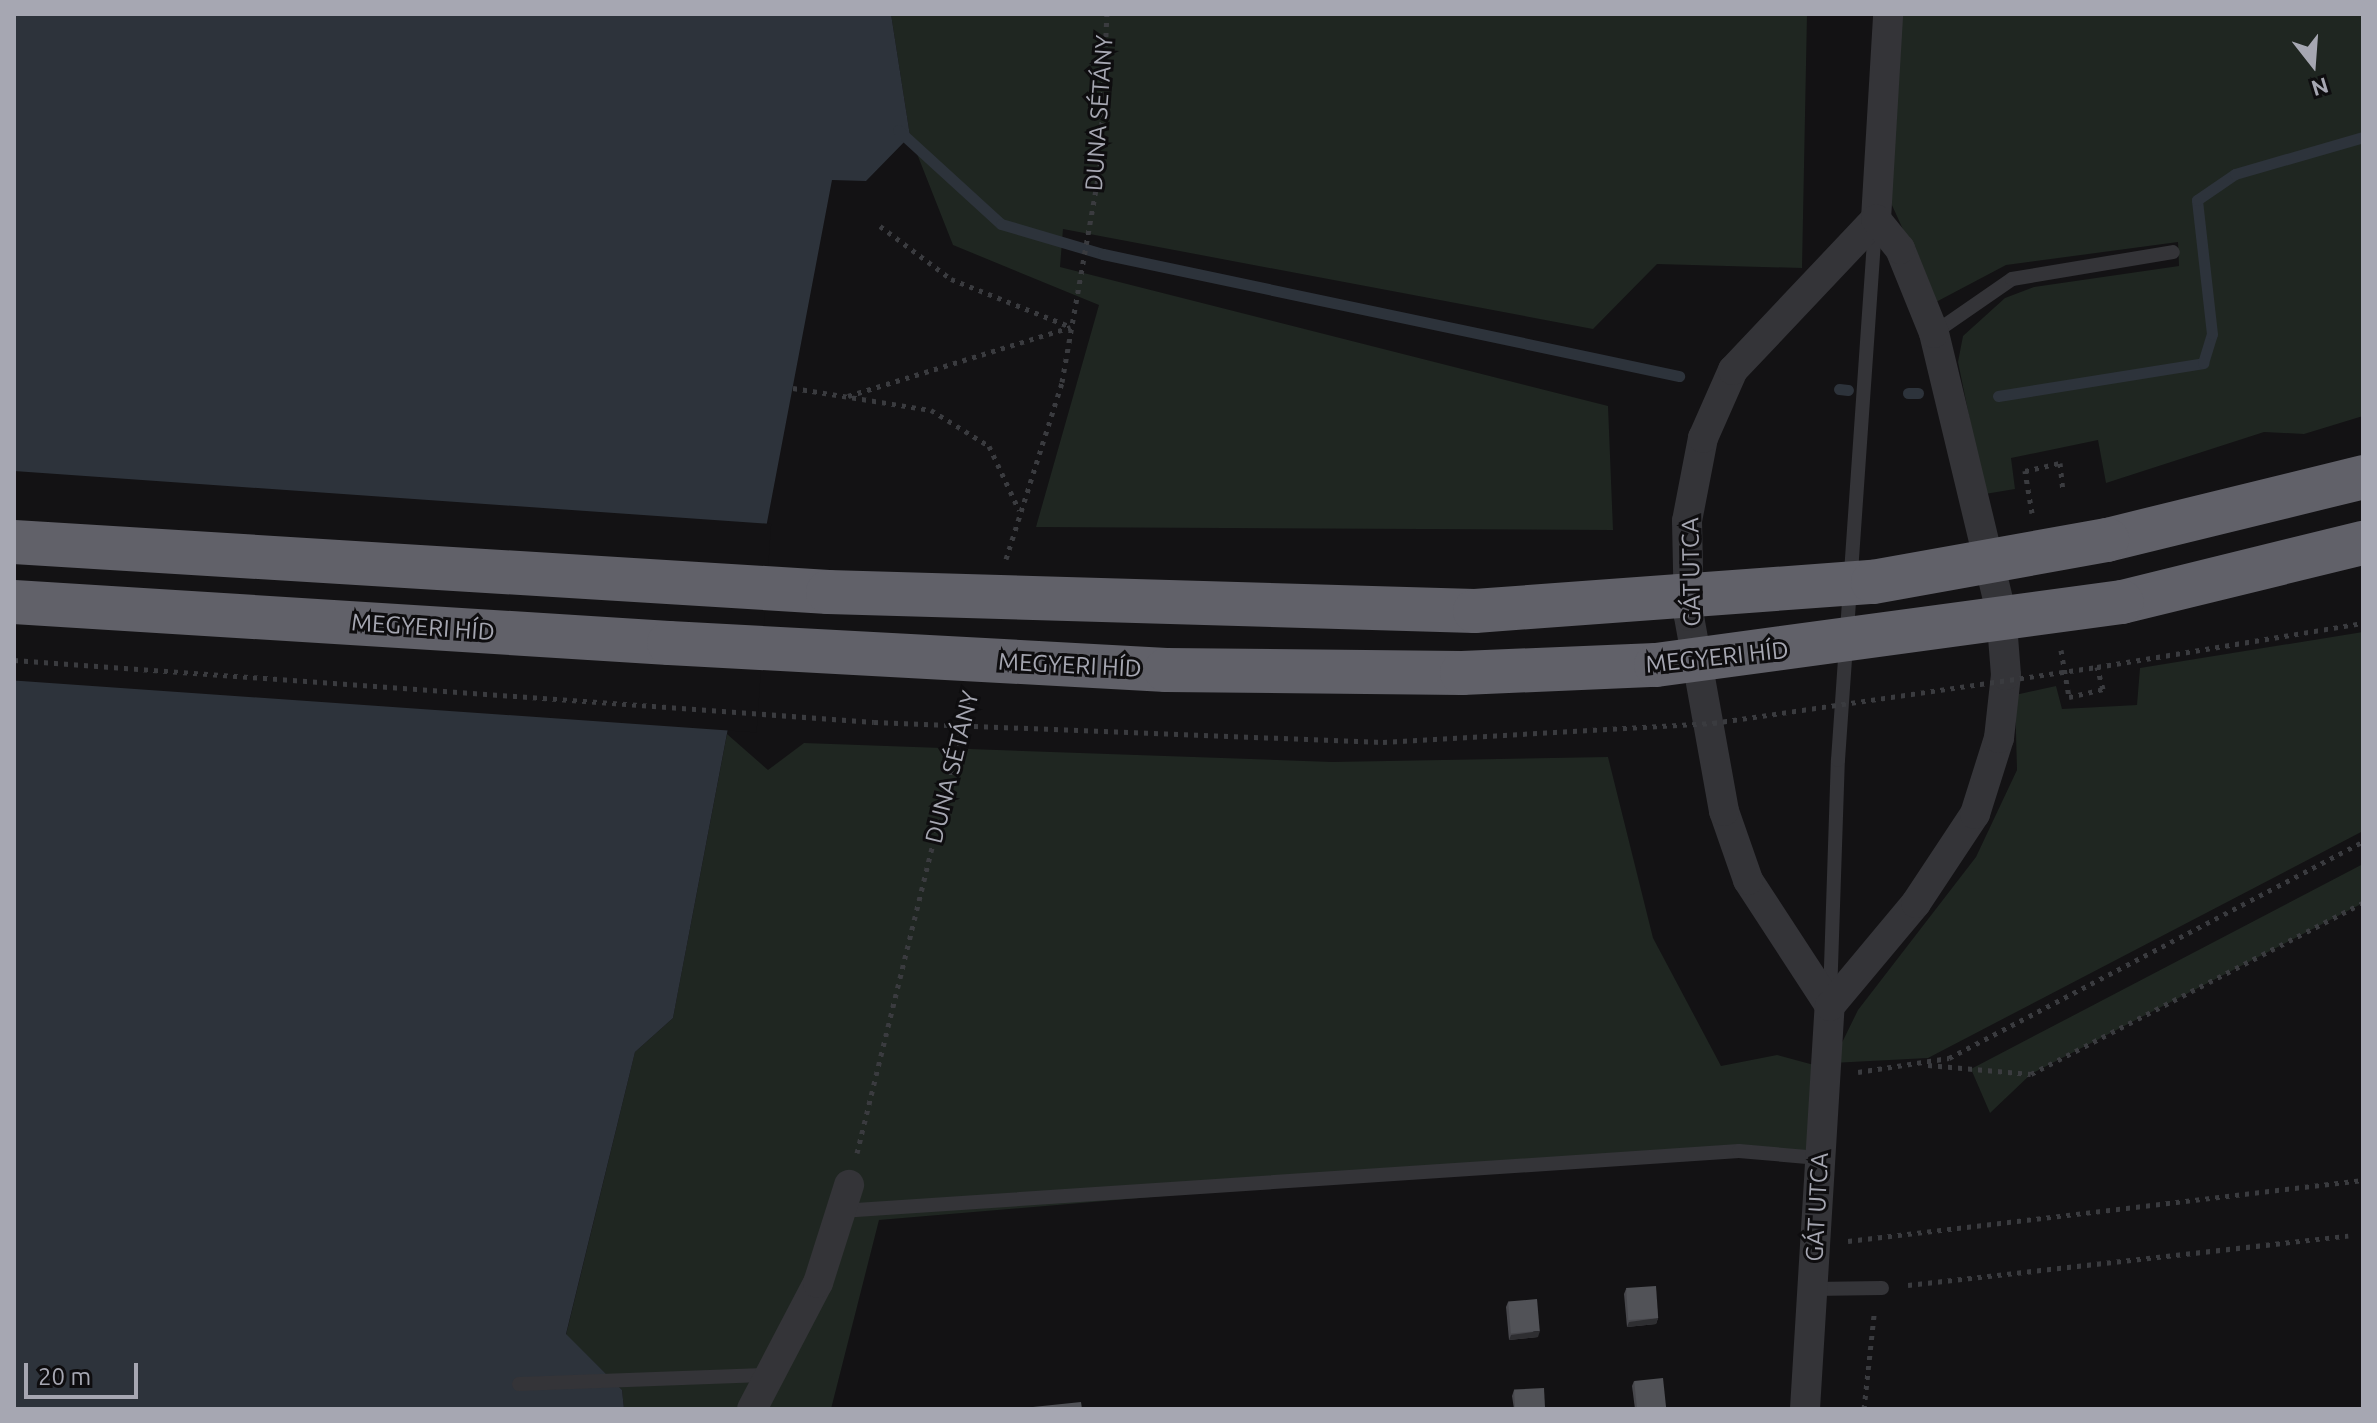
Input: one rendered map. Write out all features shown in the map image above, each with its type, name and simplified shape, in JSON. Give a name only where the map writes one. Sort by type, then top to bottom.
[{"type":"highway","points":[[14,542],[828,592],[1475,611],[1617,606],[1873,582],[2107,540],[2363,477]]},
{"type":"highway","name":"MEGYERI HÍD","points":[[14,602],[1166,670],[1462,673],[1656,665],[2122,602],[2363,543]]},
{"type":"street","points":[[1830,1006],[1916,903],[1975,814],[1999,738],[2006,653],[1934,333],[1900,249],[1876,219],[1888,14]]},
{"type":"street","name":"GÁT UTCA","points":[[1805,1409],[1830,1006],[1748,880],[1724,811],[1689,616],[1687,521],[1703,438],[1733,370],[1876,219]]},
{"type":"street","points":[[752,1409],[764,1375],[818,1283],[845,1198]]},
{"type":"lane","points":[[1830,1006],[1838,760],[1876,219]]},
{"type":"lane","points":[[1934,333],[2012,279],[2173,252]]},
{"type":"lane","points":[[845,1198],[1739,1151],[1819,1158]]},
{"type":"lane","points":[[1813,1289],[1882,1288]]},
{"type":"lane","points":[[519,1384],[764,1375]]},
{"type":"path","name":"DUNA SÉTÁNY","points":[[1004,570],[1072,327],[1090,216],[1107,14]]},
{"type":"path","points":[[880,226],[951,279],[1072,327]]},
{"type":"path","points":[[847,396],[1072,327]]},
{"type":"path","points":[[793,388],[931,410],[989,446],[1019,511]]},
{"type":"path","points":[[2033,517],[2025,471],[2060,463],[2063,491]]},
{"type":"path","points":[[14,660],[874,722],[1383,742],[1713,723],[2148,661],[2363,623]]},
{"type":"path","points":[[2006,653],[2060,644],[2069,697],[2103,689],[2097,667]]},
{"type":"path","name":"DUNA SÉTÁNY","points":[[845,1198],[972,687]]},
{"type":"path","points":[[1927,1065],[2363,842]]},
{"type":"path","points":[[1825,1068],[1927,1065],[1989,1075],[2031,1074],[2363,903]]},
{"type":"path","points":[[1816,1242],[2363,1180]]},
{"type":"path","points":[[1864,1409],[1882,1288],[2348,1236]]},
{"type":"shaded area","points":[[14,14],[891,14],[910,136],[866,181],[832,180],[673,1018],[635,1052],[566,1334],[622,1390],[624,1409],[14,1409]]},
{"type":"shaded area","points":[[891,14],[1807,14],[1802,268],[1657,264],[1593,329],[1063,229],[1060,267],[1608,406],[1613,530],[1036,527],[1099,305],[953,245],[910,136]]},
{"type":"shaded area","points":[[1898,14],[2363,14],[2363,416],[2304,434],[2264,432],[2106,483],[2098,440],[2011,458],[2015,489],[1985,494],[1958,362],[1963,336],[2005,298],[2034,287],[2179,266],[2178,242],[2006,265],[1936,302],[1886,192]]},
{"type":"shaded area","points":[[2363,632],[2363,831],[1928,1058],[1832,1063],[1858,1010],[1976,857],[2017,770],[2015,695],[2056,686],[2062,709],[2137,705],[2140,668]]},
{"type":"shaded area","points":[[727,734],[768,770],[804,743],[1332,762],[1608,757],[1653,938],[1721,1066],[1777,1055],[1825,1068],[1819,1158],[1742,1147],[879,1220],[831,1409],[624,1409],[622,1390],[566,1335],[635,1052],[673,1018]]},
{"type":"shaded area","points":[[2363,864],[2363,903],[2031,1074],[1990,1113],[1971,1069]]},
{"type":"pier","points":[[14,471],[771,524],[757,732],[14,681]]},
{"type":"building","points":[[1656,1286],[1658,1318],[1628,1320],[1626,1288]]},
{"type":"building","points":[[1537,1299],[1540,1331],[1511,1333],[1508,1302]]},
{"type":"building","points":[[1663,1378],[1666,1409],[1637,1409],[1634,1381]]},
{"type":"building","points":[[1544,1388],[1545,1409],[1515,1409],[1514,1390]]},
{"type":"building","points":[[1081,1402],[1082,1409],[1013,1409]]},
{"type":"waterway","points":[[898,130],[1001,224],[1103,254],[1679,376]]},
{"type":"waterway","points":[[1998,396],[2203,363],[2212,334],[2197,200],[2235,174],[2363,137]]},
{"type":"waterway","points":[[1839,389],[1848,390]]},
{"type":"waterway","points":[[1908,393],[1918,393]]}]
